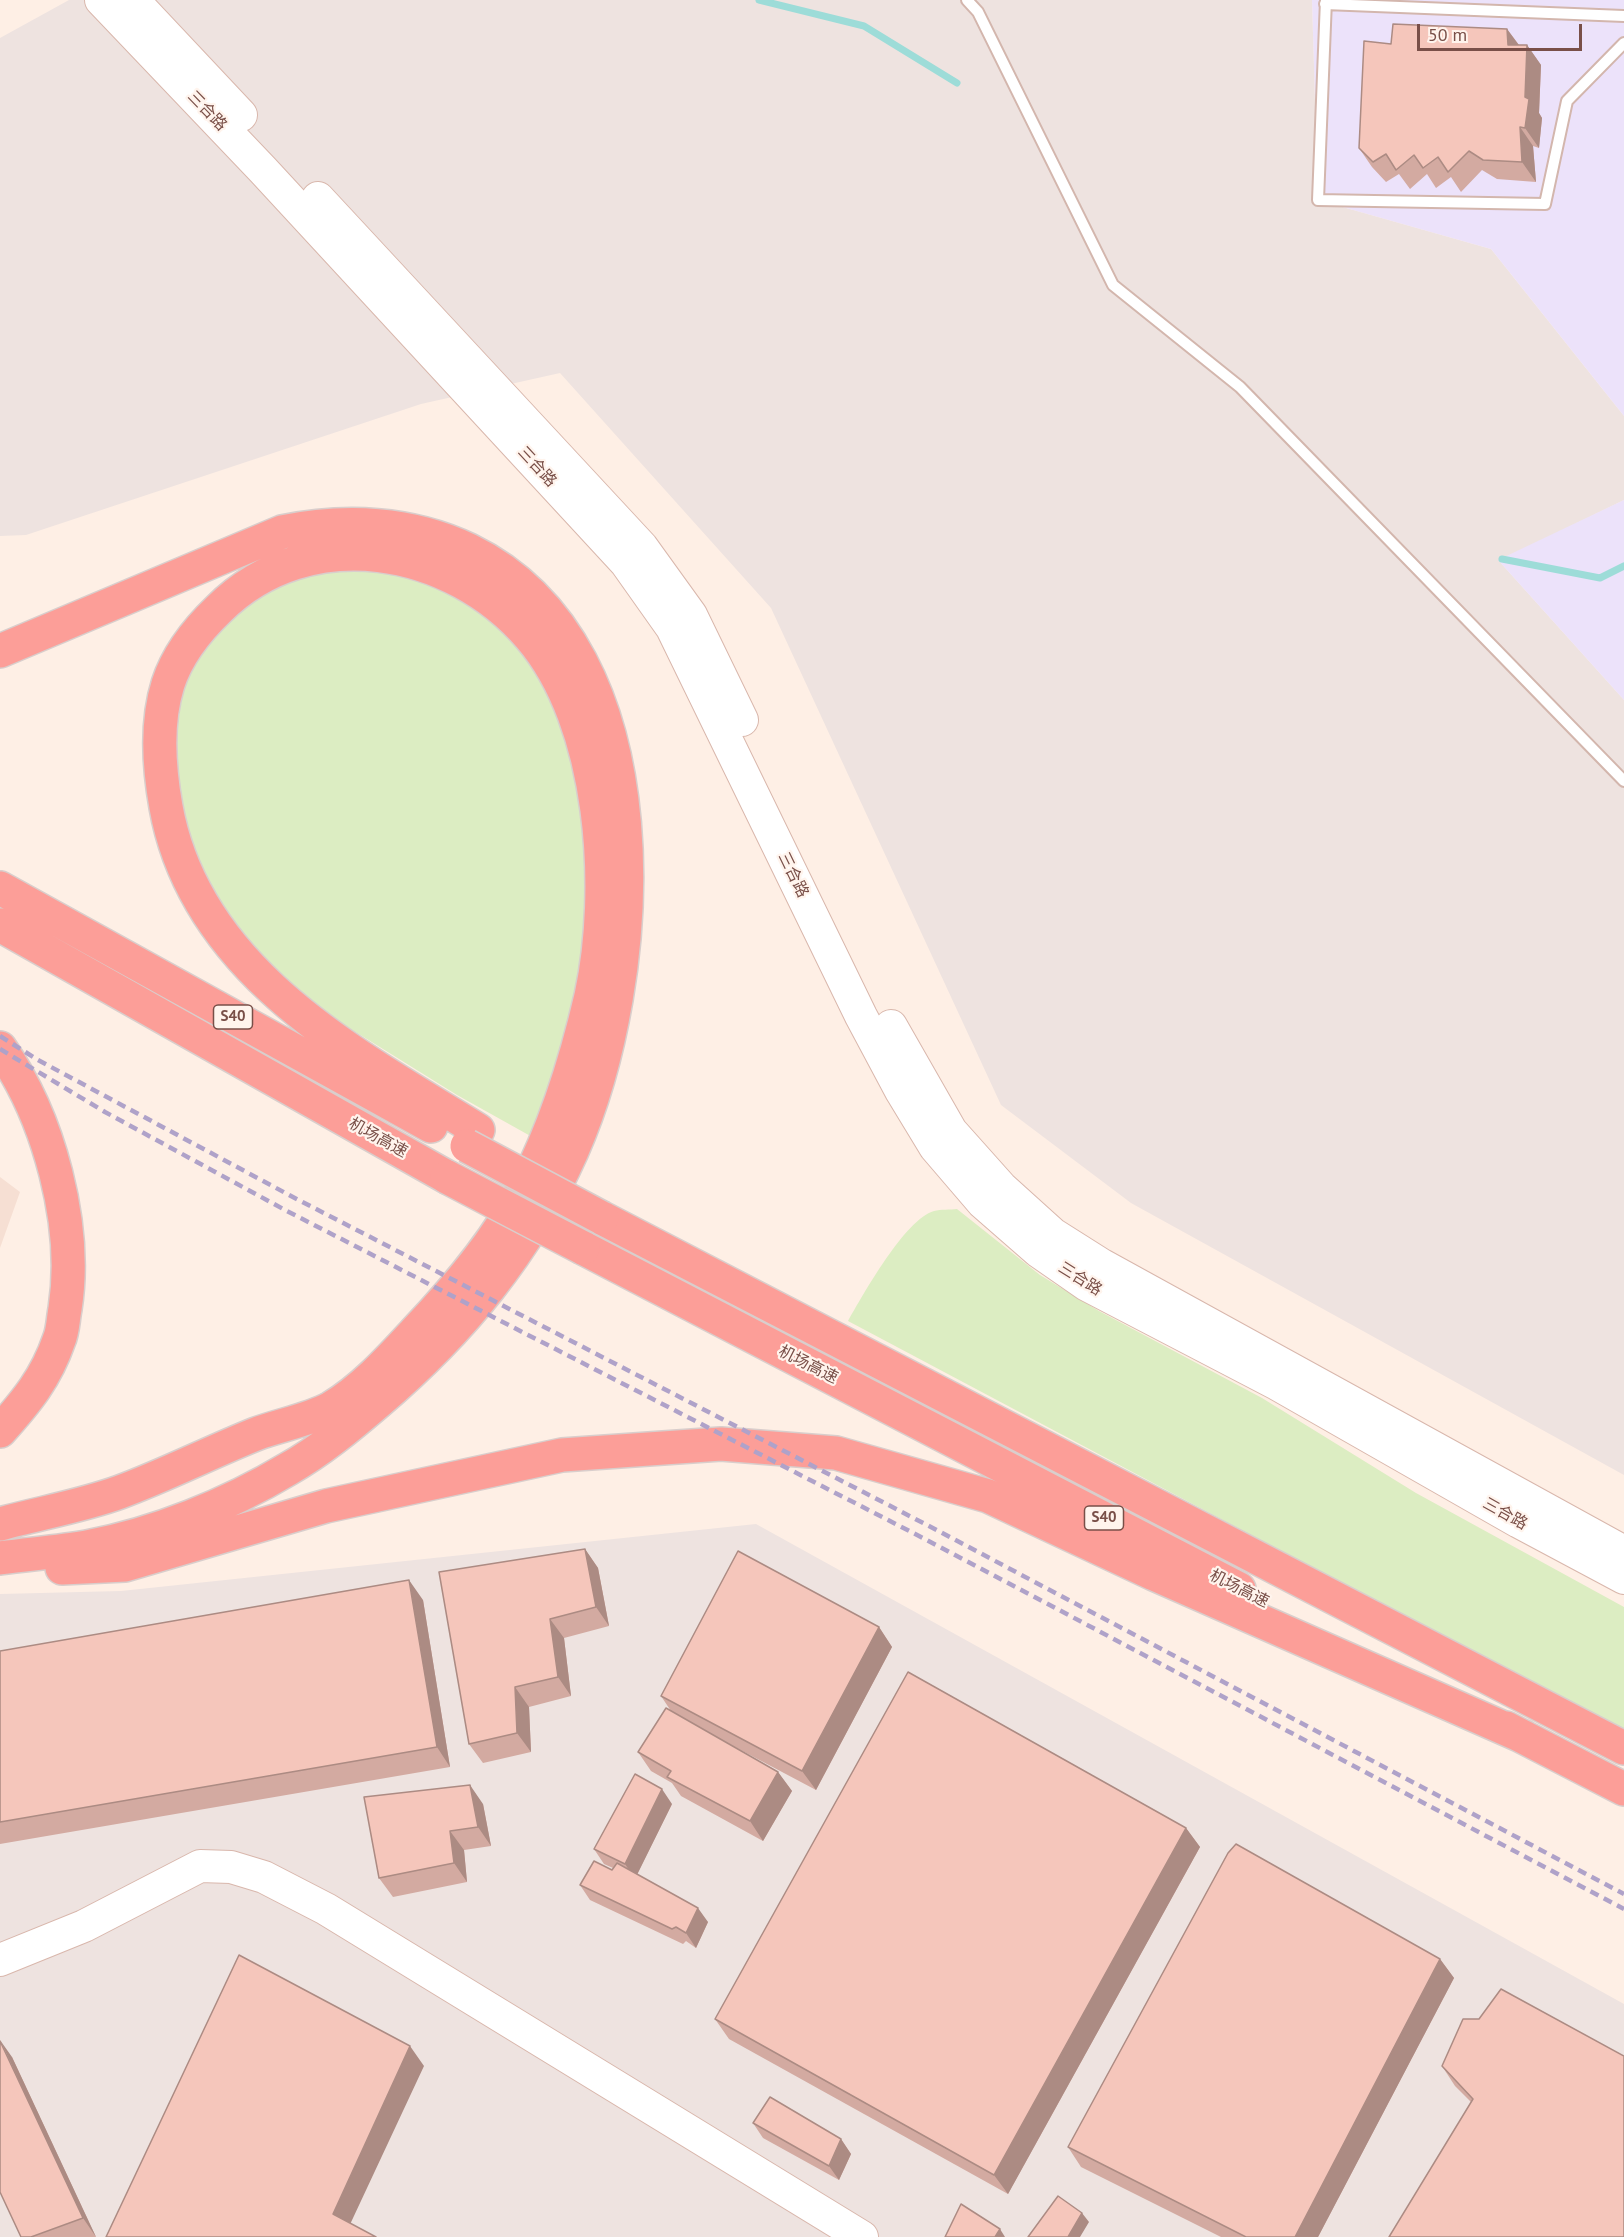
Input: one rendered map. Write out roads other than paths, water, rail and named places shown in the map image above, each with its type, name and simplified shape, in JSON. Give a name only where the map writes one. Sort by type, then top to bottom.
[{"type":"highway","points":[[0,651],[282,532],[318,524],[369,525],[410,529],[449,540],[483,557],[514,578],[546,611],[578,654],[596,693],[611,743],[623,801],[627,868],[624,948],[612,1030],[590,1101],[572,1151],[543,1207],[507,1266],[468,1317],[415,1370],[348,1428],[290,1469],[237,1495],[164,1526],[89,1546],[0,1558]]},
{"type":"highway","points":[[0,1524],[117,1493],[261,1432],[330,1409],[391,1358],[443,1302],[496,1234],[522,1192],[545,1143],[569,1077],[592,991],[601,909],[598,831],[591,766],[577,722],[559,679],[533,640],[508,615],[448,574],[406,558],[372,554],[331,555],[297,563],[260,578],[227,601],[204,624],[183,654],[168,683],[161,725],[160,776],[169,826],[194,889],[237,953],[281,999],[340,1046],[472,1138]]},
{"type":"highway","name":"机场高速","points":[[0,888],[472,1138],[602,1218],[1624,1748]]},
{"type":"highway","name":"机场高速","points":[[0,925],[447,1177],[1624,1789]]},
{"type":"highway","points":[[0,1048],[12,1064],[35,1115],[58,1177],[68,1228],[69,1282],[60,1339],[35,1392],[0,1431]]},
{"type":"highway","points":[[0,1569],[125,1565],[326,1506],[562,1455],[721,1444],[836,1453],[988,1496],[1154,1574],[1524,1737]]},
{"type":"main road","name":"三合路","points":[[101,0],[263,170],[626,563],[672,628],[861,1016],[901,1091],[935,1147],[983,1203],[1038,1251],[1087,1285],[1277,1384],[1519,1522],[1624,1578]]},
{"type":"main road","name":"三合路","points":[[133,0],[560,458],[642,548],[670,586],[691,615],[878,1003],[918,1076],[951,1131],[1001,1187],[1053,1234],[1102,1265],[1624,1552]]},
{"type":"main road","points":[[0,1960],[84,1926],[200,1866],[231,1867],[264,1877],[326,1909],[862,2237]]},
{"type":"lane","points":[[967,0],[978,12],[1113,285],[1240,387],[1624,781]]},
{"type":"lane","points":[[1624,16],[1448,4],[1325,2],[1318,200],[1545,204],[1567,101],[1624,44]]},
{"type":"waterway","points":[[759,0],[864,26],[957,83]]},
{"type":"waterway","points":[[1502,559],[1600,578],[1624,566]]},
{"type":"railway","points":[[0,1036],[38,1060],[291,1196],[929,1526],[1624,1894]]},
{"type":"railway","points":[[0,1049],[105,1112],[285,1210],[923,1538],[1624,1909]]}]
